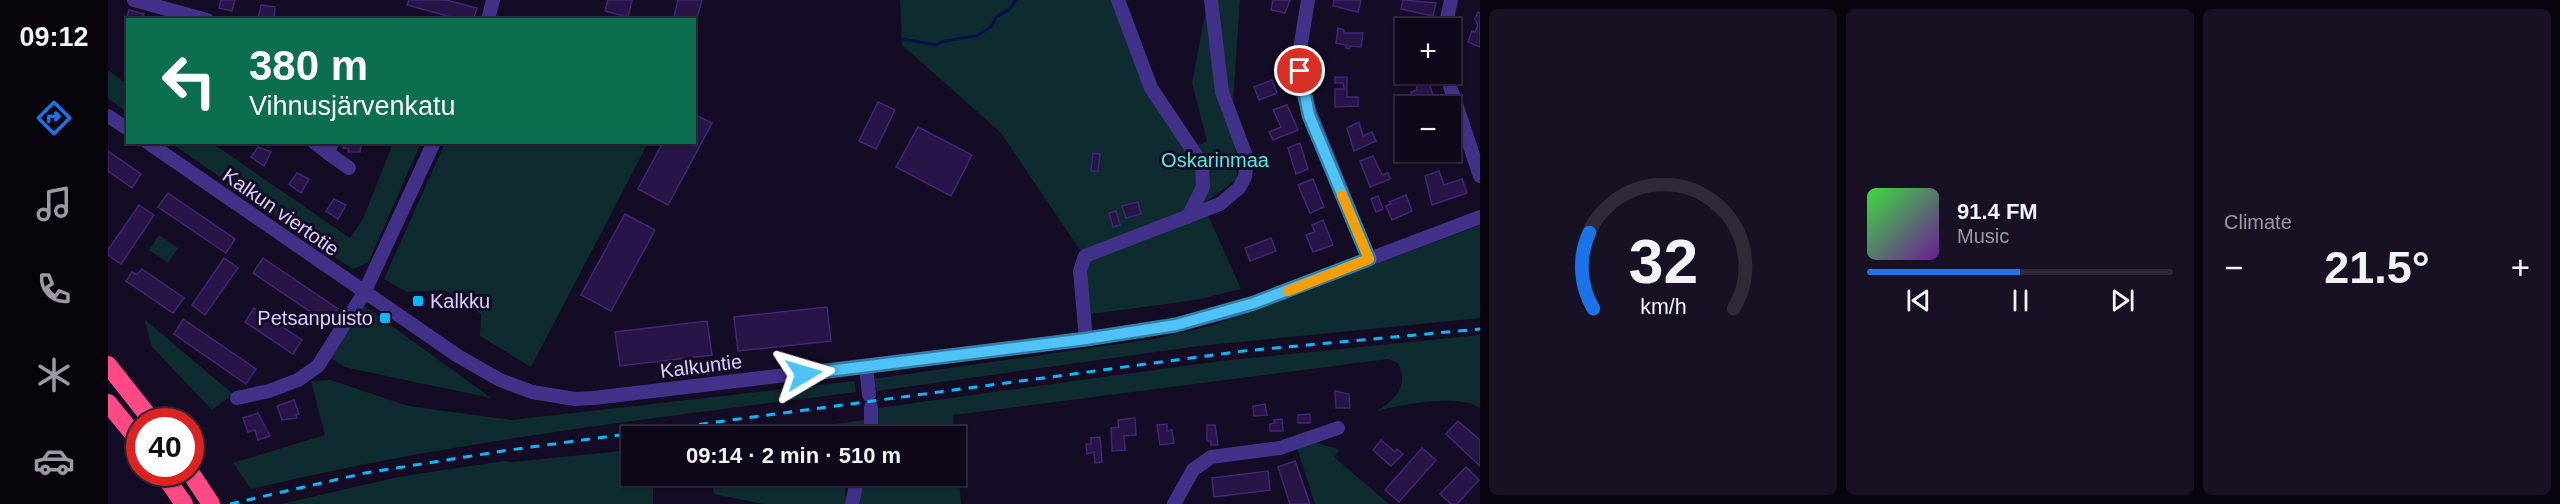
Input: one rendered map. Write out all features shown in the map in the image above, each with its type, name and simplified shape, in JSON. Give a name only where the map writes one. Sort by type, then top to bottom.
[{"type":"highway","points":[[108,365],[142,408]]},
{"type":"highway","points":[[108,403],[126,425]]},
{"type":"highway","points":[[172,486],[184,504]]},
{"type":"highway","points":[[199,486],[211,504]]},
{"type":"street","points":[[134,0],[200,18]]},
{"type":"street","points":[[488,18],[493,0]]},
{"type":"street","points":[[1118,0],[1151,87],[1202,164],[1203,187],[1188,218]]},
{"type":"street","points":[[1086,339],[1080,271],[1083,258],[1093,251],[1188,218],[1227,200],[1239,188],[1247,168],[1246,159],[1222,92],[1211,0]]},
{"type":"street","points":[[1308,0],[1300,49],[1302,92],[1369,259]]},
{"type":"street","points":[[1447,18],[1451,0]]},
{"type":"street","points":[[1449,84],[1480,176]]},
{"type":"street","points":[[108,116],[126,128]]},
{"type":"street","name":"Kalkun viertotie","points":[[150,144],[364,292]]},
{"type":"street","points":[[237,398],[269,391],[309,374],[318,366],[364,292],[433,144]]},
{"type":"street","points":[[330,148],[349,168]]},
{"type":"street","name":"Kalkuntie","points":[[364,292],[458,356],[500,380],[532,392],[594,398],[866,367],[1176,325],[1215,315],[1480,217]]},
{"type":"street","points":[[866,367],[871,426]]},
{"type":"street","points":[[1174,504],[1193,470],[1211,457],[1280,448],[1338,428]]},
{"type":"street","points":[[852,504],[856,486]]},
{"type":"green space","name":"Oskarinmaa","points":[[900,0],[1114,0],[1149,89],[1191,149],[1207,141],[1192,83],[1208,0],[1240,0],[1233,103],[1237,179],[1203,204],[1241,289],[1196,300],[1091,314],[1084,268],[1086,259],[1001,133],[902,45]]},
{"type":"green space","points":[[108,70],[126,83],[126,111],[108,98]]},
{"type":"green space","points":[[172,144],[213,144],[350,238],[363,219],[393,144],[421,144],[368,263],[352,269]]},
{"type":"green space","points":[[445,144],[647,144],[531,367],[480,336],[481,314],[445,290],[407,292],[384,279]]},
{"type":"green space","points":[[1480,225],[1480,318],[1199,346],[877,391],[872,379],[1154,339],[1210,326]]},
{"type":"green space","points":[[159,235],[178,248],[168,263],[149,250]]},
{"type":"green space","points":[[363,305],[491,398],[344,367],[331,358]]},
{"type":"green space","points":[[144,319],[233,394],[212,410],[152,347]]},
{"type":"green space","points":[[1480,335],[1480,408],[1459,401],[1445,401],[1414,403],[1377,411],[1395,397],[1401,385],[1401,371],[1398,363],[1388,359],[953,415],[954,426],[878,426],[877,408],[1220,361]]},
{"type":"green space","points":[[331,380],[408,406],[511,420],[854,381],[856,392],[628,421],[477,444],[401,457],[251,489],[233,463],[325,435],[311,381]]},
{"type":"green space","points":[[865,420],[864,426],[818,426]]},
{"type":"green space","points":[[1312,442],[1336,448],[1339,451],[1334,457],[1389,504],[1315,504],[1297,448]]},
{"type":"green space","points":[[621,451],[621,486],[653,486],[653,504],[281,504],[398,477],[504,461]]},
{"type":"green space","points":[[713,486],[845,486],[845,504],[763,504],[714,494]]},
{"type":"green space","points":[[862,486],[959,486],[961,504],[858,504]]},
{"type":"building","points":[[221,0],[235,0],[232,11],[219,8]]},
{"type":"building","points":[[409,0],[446,0],[477,8],[474,18],[455,18],[407,5]]},
{"type":"building","points":[[608,0],[632,0],[628,17],[605,11]]},
{"type":"building","points":[[678,0],[702,0],[696,22],[696,18],[674,18]]},
{"type":"building","points":[[1273,0],[1290,0],[1285,13],[1271,10]]},
{"type":"building","points":[[1334,0],[1361,0],[1358,12],[1333,6]]},
{"type":"building","points":[[1403,0],[1436,3],[1433,16],[1401,9]]},
{"type":"building","points":[[261,5],[275,7],[274,18],[258,18]]},
{"type":"building","points":[[129,10],[144,14],[143,18],[127,18]]},
{"type":"building","points":[[1478,12],[1480,13],[1480,47],[1468,42],[1472,31],[1475,32],[1478,25],[1475,19]]},
{"type":"building","points":[[1338,28],[1344,30],[1344,33],[1363,33],[1361,47],[1350,46],[1349,49],[1346,45],[1336,43]]},
{"type":"building","points":[[1335,77],[1347,77],[1347,97],[1358,97],[1358,106],[1335,107],[1335,89],[1344,89],[1343,83],[1335,83]]},
{"type":"building","points":[[1272,80],[1277,93],[1259,100],[1254,87]]},
{"type":"building","points":[[1416,84],[1429,84],[1433,96],[1413,96],[1411,92],[1417,90]]},
{"type":"building","points":[[878,102],[895,110],[876,149],[859,141]]},
{"type":"building","points":[[1287,105],[1298,130],[1273,140],[1269,132],[1281,127],[1273,110]]},
{"type":"building","points":[[696,115],[712,123],[668,205],[638,189],[662,144],[696,144]]},
{"type":"building","points":[[1359,122],[1363,136],[1372,132],[1376,141],[1354,151],[1347,128]]},
{"type":"building","points":[[918,127],[972,155],[951,196],[896,167]]},
{"type":"building","points":[[1300,143],[1308,169],[1296,174],[1288,148]]},
{"type":"building","points":[[344,144],[362,144],[360,152],[348,152],[349,149],[343,148]]},
{"type":"building","points":[[258,147],[271,152],[264,166],[251,157]]},
{"type":"building","points":[[108,151],[141,174],[132,188],[108,171]]},
{"type":"building","points":[[1093,153],[1100,154],[1098,171],[1091,171]]},
{"type":"building","points":[[1373,156],[1382,175],[1388,173],[1390,179],[1370,187],[1360,161]]},
{"type":"building","points":[[1439,171],[1444,185],[1462,179],[1467,193],[1432,205],[1425,176]]},
{"type":"building","points":[[297,173],[309,179],[301,193],[289,184]]},
{"type":"building","points":[[1313,179],[1324,207],[1310,213],[1298,185]]},
{"type":"building","points":[[168,193],[235,239],[226,253],[158,207]]},
{"type":"building","points":[[1406,195],[1412,211],[1392,220],[1386,206],[1391,204],[1389,202]]},
{"type":"building","points":[[1378,196],[1383,209],[1376,212],[1371,199]]},
{"type":"building","points":[[334,199],[346,205],[338,219],[326,211]]},
{"type":"building","points":[[1138,202],[1141,214],[1126,218],[1122,206]]},
{"type":"building","points":[[139,205],[154,215],[121,264],[108,255],[108,250]]},
{"type":"building","points":[[1116,211],[1120,225],[1113,227],[1109,213]]},
{"type":"building","points":[[625,214],[655,230],[611,311],[581,295]]},
{"type":"building","points":[[1323,220],[1333,245],[1313,252],[1306,235],[1315,232],[1312,225]]},
{"type":"building","points":[[1271,238],[1276,251],[1250,261],[1245,248]]},
{"type":"building","points":[[224,258],[238,268],[205,315],[192,305]]},
{"type":"building","points":[[263,258],[338,309],[327,323],[253,273]]},
{"type":"building","points":[[142,269],[184,298],[173,313],[126,281],[132,272],[137,275]]},
{"type":"building","points":[[827,307],[831,341],[738,351],[734,317]]},
{"type":"building","points":[[254,308],[302,340],[293,354],[245,322]]},
{"type":"building","points":[[183,319],[256,369],[246,384],[174,334]]},
{"type":"building","points":[[707,321],[712,355],[620,366],[615,332]]},
{"type":"building","points":[[1335,391],[1349,394],[1350,408],[1336,408]]},
{"type":"building","points":[[294,400],[299,414],[296,415],[297,418],[282,420],[277,406]]},
{"type":"building","points":[[1265,404],[1267,415],[1254,416],[1253,406]]},
{"type":"building","points":[[258,413],[270,436],[258,440],[255,430],[248,432],[243,418]]},
{"type":"building","points":[[1310,414],[1310,423],[1298,423],[1298,415]]},
{"type":"building","points":[[1135,418],[1136,435],[1124,436],[1125,450],[1112,451],[1111,428],[1119,427],[1118,420]]},
{"type":"building","points":[[1282,419],[1283,431],[1270,431],[1270,424],[1275,423],[1274,420]]},
{"type":"building","points":[[1458,421],[1480,440],[1480,466],[1446,434]]},
{"type":"building","points":[[1167,424],[1167,431],[1172,430],[1174,443],[1160,445],[1157,425]]},
{"type":"building","points":[[1207,425],[1215,425],[1218,445],[1211,445],[1211,441],[1207,441]]},
{"type":"building","points":[[1100,437],[1102,462],[1095,463],[1094,452],[1087,454],[1086,444],[1091,444],[1091,438]]},
{"type":"building","points":[[1381,440],[1395,452],[1397,449],[1403,454],[1391,466],[1373,450]]},
{"type":"building","points":[[1422,448],[1436,460],[1399,502],[1385,490]]},
{"type":"building","points":[[1295,461],[1310,504],[1290,504],[1278,467]]},
{"type":"building","points":[[1466,467],[1479,480],[1457,504],[1451,504],[1440,494]]},
{"type":"building","points":[[1268,471],[1270,490],[1214,497],[1212,478]]},
{"type":"waterway","points":[[903,39],[936,45],[944,41],[976,36],[992,26],[996,17],[1010,9],[1016,0]]},
{"type":"railway","points":[[230,504],[365,473],[509,450],[1243,351],[1480,329]]},
{"type":"slow traffic","points":[[1288,291],[1369,259],[1342,195]]},
{"type":"place","name":"Kalkku","points":[[418,301]]},
{"type":"place","name":"Petsanpuisto","points":[[385,318]]},
{"type":"route","points":[[804,374],[1086,339],[1176,325],[1254,303],[1369,259],[1309,115],[1302,92],[1300,71]]}]
